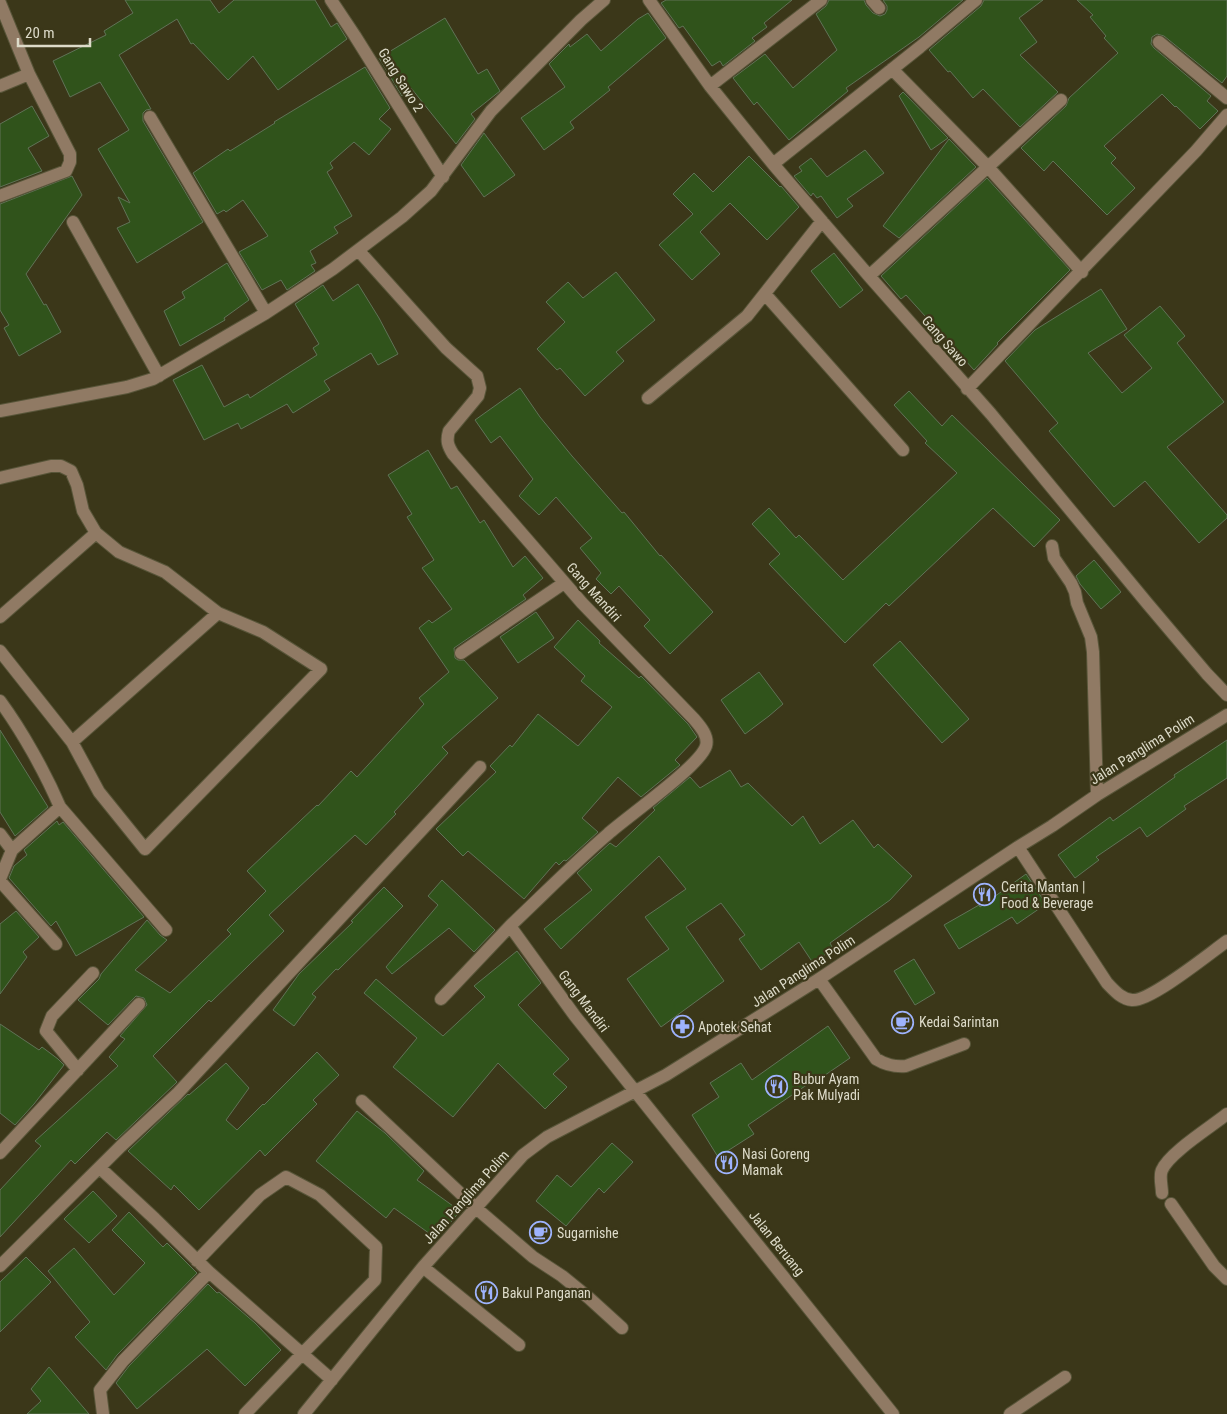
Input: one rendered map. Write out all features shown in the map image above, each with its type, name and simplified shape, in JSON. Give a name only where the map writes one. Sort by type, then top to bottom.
[{"type":"street","name":"Gang Sawo 2","points":[[331,0],[356,36],[443,177]]},
{"type":"street","points":[[0,411],[127,387],[159,376],[266,313],[359,251],[432,191],[491,111],[581,20],[604,0]]},
{"type":"street","name":"Gang Sawo","points":[[649,0],[710,86],[773,164],[967,389],[991,414],[1207,674],[1227,694]]},
{"type":"street","points":[[710,86],[821,0]]},
{"type":"street","points":[[773,164],[976,0]]},
{"type":"street","points":[[0,3],[30,74],[70,154],[70,162],[66,171],[0,196]]},
{"type":"street","points":[[1159,42],[1227,98]]},
{"type":"street","points":[[892,69],[988,167],[1082,272]]},
{"type":"street","points":[[0,86],[30,74]]},
{"type":"street","points":[[869,276],[1061,100]]},
{"type":"street","points":[[967,389],[1196,152],[1227,115]]},
{"type":"street","points":[[150,118],[266,313]]},
{"type":"street","points":[[648,398],[747,316],[822,220]]},
{"type":"street","points":[[73,222],[159,376]]},
{"type":"street","name":"Gang Mandiri","points":[[359,251],[446,348],[477,376],[480,388],[478,396],[449,431],[447,438],[448,446],[453,454],[582,603],[703,729],[706,745],[696,762],[607,835],[510,926],[441,999]]},
{"type":"street","points":[[764,294],[902,450]]},
{"type":"street","points":[[0,478],[51,466],[61,466],[71,471],[77,485],[83,511],[96,533],[119,552],[165,572],[218,613],[263,632],[321,669],[145,849],[99,792],[72,742],[0,651]]},
{"type":"street","points":[[0,617],[96,533]]},
{"type":"street","points":[[1052,546],[1054,558],[1071,582],[1091,637],[1097,795]]},
{"type":"street","points":[[461,653],[564,583]]},
{"type":"street","points":[[72,742],[218,613]]},
{"type":"street","points":[[0,701],[53,789],[60,807],[166,930]]},
{"type":"street","name":"Jalan Panglima Polim","points":[[304,1414],[423,1267],[523,1155],[535,1145],[666,1076],[819,979],[1097,795],[1227,715]]},
{"type":"street","points":[[0,1266],[177,1094],[480,767]]},
{"type":"street","points":[[56,944],[0,880],[12,850],[60,807]]},
{"type":"street","points":[[0,834],[12,850]]},
{"type":"street","points":[[1018,847],[1107,983],[1123,997],[1131,1000],[1141,1000],[1188,970],[1227,941]]},
{"type":"street","name":"Gang Mandiri","points":[[510,926],[576,1016],[636,1092]]},
{"type":"street","points":[[78,1070],[46,1031],[52,1016],[93,973]]},
{"type":"street","points":[[819,979],[876,1059],[888,1065],[906,1066],[964,1044]]},
{"type":"street","points":[[0,1153],[139,1004]]},
{"type":"street","name":"Jalan Beruang","points":[[636,1092],[893,1414]]},
{"type":"street","points":[[362,1102],[476,1208],[533,1257],[562,1276],[622,1328]]},
{"type":"street","points":[[1162,1193],[1161,1172],[1174,1154],[1227,1114]]},
{"type":"street","points":[[100,1168],[155,1218],[209,1272],[332,1380]]},
{"type":"street","points":[[197,1261],[260,1195],[286,1177],[320,1195],[376,1247],[375,1280],[245,1414]]},
{"type":"street","points":[[1170,1204],[1214,1266],[1227,1280]]},
{"type":"street","points":[[423,1267],[519,1345]]},
{"type":"street","points":[[104,1414],[100,1390],[123,1362],[209,1272]]},
{"type":"street","points":[[1010,1414],[1065,1377]]},
{"type":"building","points":[[125,0],[210,0],[219,13],[234,0],[315,0],[331,27],[337,23],[347,39],[278,90],[253,56],[228,80],[193,43],[191,44],[177,19],[119,55],[151,109],[143,113],[143,121],[203,222],[137,263],[117,228],[130,222],[118,197],[130,203],[98,149],[129,130],[100,82],[70,97],[53,61],[106,35],[104,31],[133,13]]},
{"type":"building","points":[[666,0],[792,0],[764,23],[767,27],[752,38],[755,41],[723,66],[720,61],[712,66],[683,26],[679,28],[661,3]]},
{"type":"building","points":[[829,0],[864,0],[873,13],[880,16],[885,14],[887,10],[883,0],[963,0],[919,37],[846,88],[848,91],[789,140],[757,102],[754,105],[733,78],[765,54],[793,88],[837,50],[816,14],[826,6]]},
{"type":"building","points":[[984,0],[1043,0],[1019,18],[1037,42],[1020,55],[1058,92],[1020,127],[983,89],[973,98],[929,50],[981,6]]},
{"type":"building","points":[[1077,0],[1227,0],[1227,76],[1222,83],[1164,36],[1157,34],[1152,37],[1151,44],[1154,48],[1211,96],[1207,101],[1218,111],[1200,129],[1162,94],[1104,146],[1116,158],[1111,163],[1135,188],[1107,215],[1053,161],[1044,171],[1021,148],[1066,106],[1069,98],[1118,53],[1104,38],[1106,36],[1090,17],[1093,15]]},
{"type":"building","points":[[648,13],[666,38],[608,87],[610,90],[570,122],[574,128],[544,150],[521,118],[565,87],[549,64],[569,44],[570,47],[587,34],[601,51],[638,19]]},
{"type":"building","points":[[445,18],[478,74],[487,69],[500,91],[471,114],[475,119],[456,144],[411,88],[402,96],[379,58]]},
{"type":"building","points":[[365,67],[390,108],[379,119],[391,129],[369,155],[354,142],[330,163],[333,168],[327,172],[352,216],[334,227],[338,233],[310,251],[316,263],[311,265],[315,271],[287,290],[281,280],[262,290],[239,252],[268,236],[243,200],[226,212],[224,210],[217,214],[193,173],[228,149],[230,151]]},
{"type":"building","points":[[903,92],[948,138],[931,150],[899,96]]},
{"type":"building","points":[[32,106],[49,136],[28,148],[42,171],[0,187],[0,124]]},
{"type":"building","points":[[484,133],[515,175],[484,197],[461,165]]},
{"type":"building","points":[[949,139],[976,167],[899,238],[883,226]]},
{"type":"building","points":[[865,150],[884,173],[847,199],[853,206],[837,218],[821,196],[817,198],[813,193],[811,196],[794,176],[802,171],[799,167],[811,158],[827,177]]},
{"type":"building","points":[[749,156],[781,186],[799,207],[767,240],[730,203],[700,232],[720,254],[692,280],[659,245],[693,214],[673,194],[694,173],[713,192]]},
{"type":"building","points":[[72,176],[82,195],[26,274],[44,305],[46,304],[61,332],[19,356],[4,328],[9,325],[0,310],[0,204]]},
{"type":"building","points":[[987,178],[1070,270],[997,343],[974,370],[906,295],[901,299],[881,276]]},
{"type":"building","points":[[834,253],[863,290],[840,308],[811,271]]},
{"type":"building","points":[[227,263],[249,300],[224,318],[225,320],[180,346],[164,311],[185,298],[182,292]]},
{"type":"building","points":[[616,272],[655,320],[616,352],[624,361],[585,396],[560,368],[557,370],[537,349],[565,322],[546,302],[568,282],[583,298]]},
{"type":"building","points":[[358,284],[398,354],[378,365],[371,353],[324,381],[330,390],[293,413],[287,404],[241,429],[238,423],[204,440],[173,380],[202,365],[224,407],[248,394],[250,398],[317,355],[313,348],[319,344],[295,304],[323,285],[333,301]]},
{"type":"building","points":[[1101,289],[1127,329],[1088,353],[1122,393],[1152,368],[1124,335],[1160,306],[1185,336],[1177,343],[1224,402],[1167,447],[1227,515],[1227,518],[1199,543],[1145,481],[1114,507],[1049,431],[1058,423],[1005,361],[1035,330]]},
{"type":"building","points":[[520,388],[540,417],[572,456],[622,513],[624,512],[660,556],[713,612],[670,654],[644,626],[650,620],[619,586],[611,594],[596,579],[601,573],[580,548],[592,538],[556,497],[539,515],[519,496],[533,479],[500,436],[491,443],[475,420]]},
{"type":"building","points":[[909,391],[942,426],[952,415],[1060,520],[1034,547],[993,508],[889,606],[886,603],[845,643],[769,564],[780,554],[752,524],[769,508],[796,538],[799,535],[843,580],[957,473],[925,443],[927,441],[894,405]]},
{"type":"building","points":[[428,450],[451,489],[457,486],[480,523],[484,520],[513,567],[525,556],[543,578],[523,595],[526,599],[454,648],[455,658],[464,660],[498,698],[442,747],[448,753],[394,812],[396,814],[366,845],[355,835],[269,915],[284,931],[211,1002],[209,1000],[153,1056],[177,1082],[116,1140],[107,1132],[75,1164],[71,1160],[0,1237],[0,1190],[41,1146],[35,1141],[118,1066],[109,1057],[125,1039],[120,1036],[147,1005],[144,998],[136,996],[108,1025],[78,1000],[99,979],[101,974],[147,920],[167,940],[135,970],[170,993],[231,934],[227,930],[266,891],[247,871],[318,806],[351,771],[357,777],[424,704],[419,698],[449,672],[419,628],[429,620],[432,623],[452,609],[422,568],[434,560],[407,517],[412,514],[388,475]]},
{"type":"building","points":[[1094,560],[1121,592],[1101,609],[1080,584],[1076,576]]},
{"type":"building","points":[[536,612],[554,638],[518,663],[500,637]]},
{"type":"building","points":[[578,620],[600,641],[599,643],[639,678],[641,676],[688,724],[697,737],[675,760],[680,765],[641,797],[618,777],[582,818],[598,832],[566,861],[564,860],[559,865],[556,862],[524,899],[468,851],[463,856],[436,829],[496,772],[490,766],[510,745],[512,747],[538,714],[578,746],[612,707],[581,681],[585,676],[554,647]]},
{"type":"building","points":[[900,641],[969,719],[942,743],[873,665]]},
{"type":"building","points":[[759,672],[783,704],[745,734],[721,700]]},
{"type":"building","points":[[0,730],[48,807],[15,836],[0,812]]},
{"type":"building","points":[[1227,740],[1227,778],[1184,806],[1186,809],[1147,837],[1140,827],[1096,857],[1099,860],[1075,878],[1058,855],[1110,817],[1113,821],[1175,777],[1174,775]]},
{"type":"building","points":[[730,770],[741,787],[748,783],[792,826],[803,816],[820,844],[853,820],[874,848],[878,844],[912,876],[890,900],[830,943],[833,949],[813,963],[799,942],[761,970],[739,939],[745,935],[721,903],[686,927],[724,981],[661,1027],[627,979],[669,949],[645,917],[686,889],[659,856],[561,949],[544,929],[592,890],[577,873],[610,843],[616,847],[655,810],[653,808],[690,777],[700,788]]},
{"type":"building","points":[[57,821],[59,825],[63,822],[144,917],[76,956],[56,921],[51,926],[9,878],[14,866],[27,855],[24,850]]},
{"type":"building","points":[[1026,874],[1046,904],[1017,924],[1012,917],[959,949],[944,925],[979,905],[980,907]]},
{"type":"building","points":[[442,880],[495,930],[474,952],[449,928],[392,974],[386,967],[438,905],[428,896]]},
{"type":"building","points":[[384,887],[403,906],[312,994],[316,997],[294,1026],[273,1010],[299,974],[353,922],[351,921]]},
{"type":"building","points":[[16,911],[39,937],[23,952],[27,957],[0,994],[0,924]]},
{"type":"building","points":[[517,951],[541,983],[518,1005],[569,1059],[553,1074],[567,1087],[545,1109],[498,1063],[453,1117],[393,1067],[417,1038],[364,993],[376,979],[443,1036],[485,997],[474,986]]},
{"type":"building","points":[[914,959],[935,993],[915,1005],[894,971]]},
{"type":"building","points":[[0,1024],[39,1050],[42,1047],[64,1065],[15,1125],[0,1113]]},
{"type":"building","points":[[828,1026],[850,1058],[748,1125],[754,1134],[718,1157],[692,1115],[719,1097],[710,1083],[741,1063],[752,1080]]},
{"type":"building","points":[[317,1052],[339,1075],[313,1100],[317,1104],[265,1156],[260,1150],[199,1210],[174,1185],[171,1190],[128,1151],[188,1094],[226,1063],[249,1088],[226,1120],[237,1130]]},
{"type":"building","points":[[357,1111],[385,1133],[424,1171],[417,1180],[460,1211],[437,1239],[394,1208],[386,1218],[316,1161]]},
{"type":"building","points":[[612,1143],[633,1162],[604,1193],[599,1188],[566,1226],[536,1201],[557,1175],[571,1187]]},
{"type":"building","points":[[93,1191],[117,1216],[89,1243],[64,1219]]},
{"type":"building","points":[[129,1212],[163,1247],[167,1243],[197,1273],[117,1355],[106,1370],[75,1337],[90,1322],[48,1271],[74,1248],[114,1295],[145,1263],[112,1230]]},
{"type":"building","points":[[26,1257],[51,1282],[0,1332],[0,1282]]},
{"type":"building","points":[[208,1284],[255,1323],[281,1350],[245,1386],[207,1349],[137,1409],[116,1383],[129,1366]]},
{"type":"building","points":[[49,1367],[89,1414],[27,1414],[41,1401],[31,1389]]},
{"type":"place","name":"Cerita Mantan | Food & Beverage","points":[[985,895]]},
{"type":"place","name":"Kedai Sarintan","points":[[903,1022]]},
{"type":"place","name":"Apotek Sehat","points":[[682,1027]]},
{"type":"place","name":"Bubur Ayam Pak Mulyadi","points":[[777,1087]]},
{"type":"place","name":"Nasi Goreng Mamak","points":[[726,1162]]},
{"type":"place","name":"Sugarnishe","points":[[541,1233]]},
{"type":"place","name":"Bakul Panganan","points":[[486,1293]]}]
